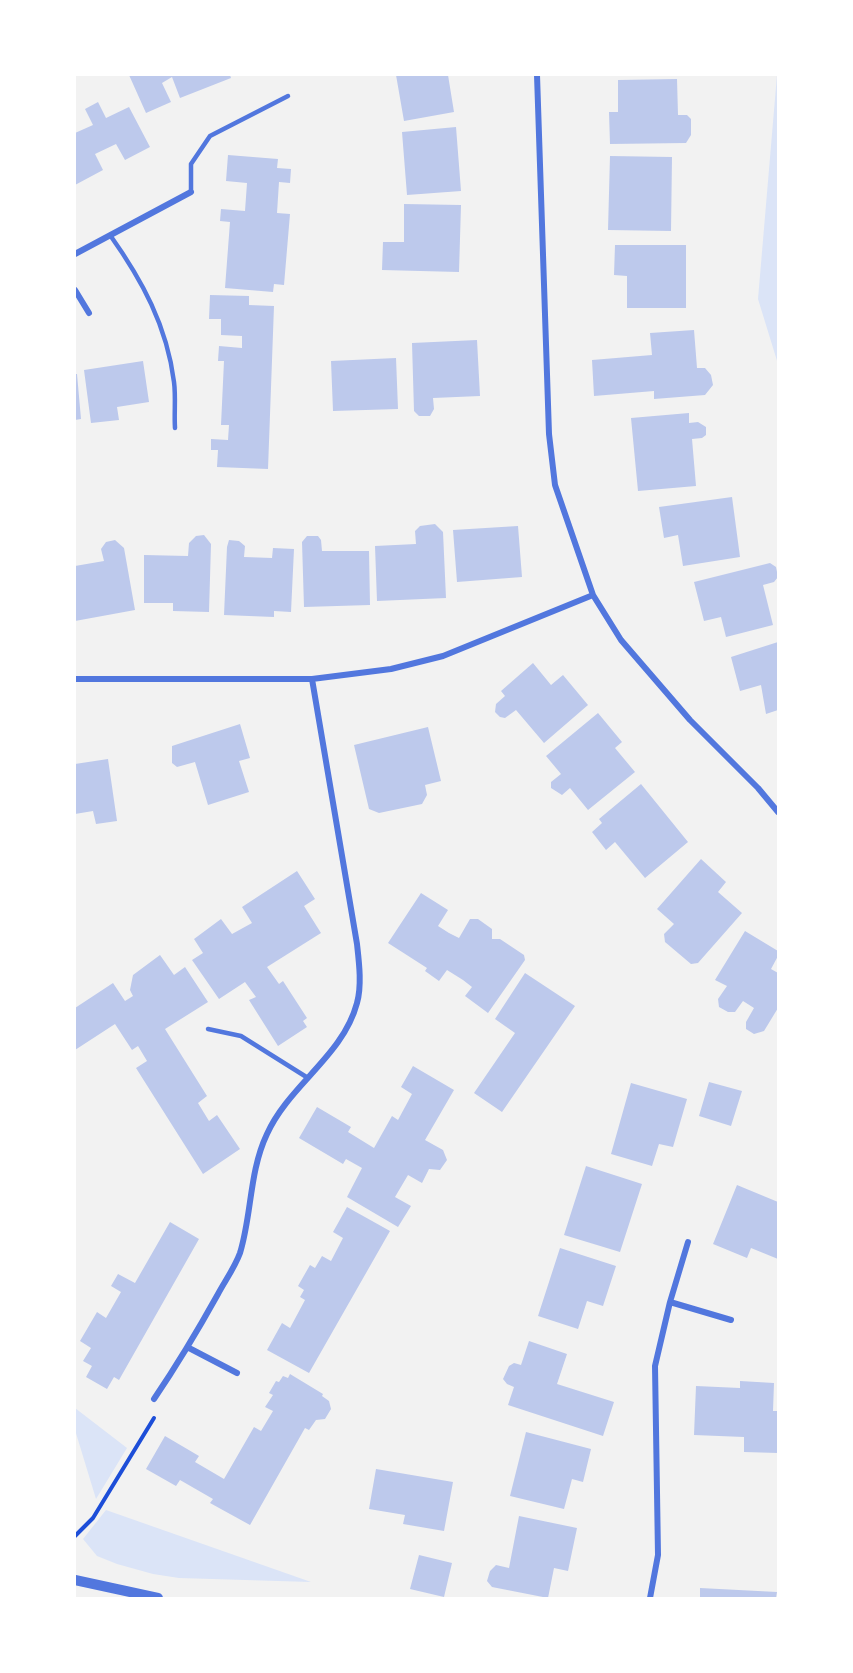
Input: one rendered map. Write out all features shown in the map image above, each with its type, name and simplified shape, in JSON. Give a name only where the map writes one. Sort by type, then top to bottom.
[{"type":"street","points":[[537,75],[549,434],[555,485],[593,595],[621,640],[690,720],[758,788],[778,813]]},
{"type":"street","points":[[75,254],[191,192]]},
{"type":"street","points":[[75,290],[89,313]]},
{"type":"street","points":[[75,679],[312,679],[391,669],[443,656],[593,595]]},
{"type":"street","points":[[154,1399],[189,1348],[239,1256],[249,1219],[254,1171],[267,1132],[285,1105],[344,1035],[358,1002],[357,944],[312,679]]},
{"type":"street","points":[[650,1598],[658,1555],[655,1366],[670,1302],[688,1242]]},
{"type":"street","points":[[670,1302],[731,1320]]},
{"type":"street","points":[[189,1348],[237,1374]]},
{"type":"street","points":[[75,1580],[158,1598]]},
{"type":"lane","points":[[191,192],[191,164],[210,136],[288,96]]},
{"type":"lane","points":[[110,235],[136,272],[162,327],[174,382],[175,428]]},
{"type":"lane","points":[[208,1029],[242,1036],[308,1078]]},
{"type":"path","points":[[75,1536],[93,1518],[162,1406],[154,1399]]},
{"type":"shaded area","points":[[778,75],[778,364],[758,299]]},
{"type":"shaded area","points":[[75,1408],[127,1448],[96,1499],[75,1430]]},
{"type":"shaded area","points":[[106,1510],[311,1582],[179,1578],[153,1574],[117,1564],[97,1556],[83,1539]]},
{"type":"building","points":[[129,75],[230,75],[231,78],[180,98],[172,77],[162,83],[171,102],[146,113]]},
{"type":"building","points":[[396,75],[448,75],[454,112],[404,121]]},
{"type":"building","points":[[677,79],[678,115],[687,115],[691,119],[691,135],[686,143],[610,144],[609,112],[618,112],[618,80]]},
{"type":"building","points":[[98,102],[106,118],[129,107],[150,147],[125,160],[116,144],[95,154],[103,170],[75,185],[75,133],[93,125],[85,109]]},
{"type":"building","points":[[456,127],[461,191],[407,195],[402,132]]},
{"type":"building","points":[[228,155],[278,159],[277,168],[291,169],[290,183],[279,182],[277,213],[290,214],[284,285],[274,284],[273,292],[225,288],[230,222],[220,221],[221,209],[245,211],[247,183],[226,181]]},
{"type":"building","points":[[610,156],[672,157],[671,231],[608,230]]},
{"type":"building","points":[[404,204],[461,205],[459,272],[382,270],[383,242],[404,242]]},
{"type":"building","points":[[615,245],[686,245],[686,308],[627,308],[627,276],[614,275]]},
{"type":"building","points":[[210,295],[249,296],[249,305],[274,306],[268,469],[217,467],[218,450],[211,450],[211,439],[228,440],[229,425],[221,425],[224,361],[218,361],[219,346],[242,348],[242,336],[221,335],[221,319],[209,319]]},
{"type":"building","points":[[694,330],[697,368],[705,368],[711,375],[713,385],[705,395],[654,399],[654,391],[594,396],[592,360],[652,355],[650,333]]},
{"type":"building","points":[[477,340],[480,396],[433,398],[434,409],[430,416],[419,416],[414,411],[412,343]]},
{"type":"building","points":[[396,358],[398,409],[333,411],[331,361]]},
{"type":"building","points":[[143,361],[149,402],[117,407],[119,420],[91,423],[84,370]]},
{"type":"building","points":[[75,374],[77,374],[81,419],[75,420]]},
{"type":"building","points":[[689,413],[689,423],[698,422],[706,427],[706,435],[692,439],[696,486],[638,491],[631,418]]},
{"type":"building","points":[[732,497],[740,557],[683,566],[678,535],[664,538],[659,507]]},
{"type":"building","points":[[435,524],[443,532],[446,598],[377,601],[375,546],[416,544],[415,531],[420,526]]},
{"type":"building","points":[[518,526],[522,577],[457,582],[453,530]]},
{"type":"building","points":[[204,535],[211,544],[209,612],[173,611],[173,603],[144,603],[144,555],[188,556],[189,543],[196,536]]},
{"type":"building","points":[[307,536],[318,536],[321,540],[322,551],[369,551],[370,605],[304,607],[302,542]]},
{"type":"building","points":[[115,540],[124,548],[135,610],[75,621],[75,566],[104,561],[101,549],[106,542]]},
{"type":"building","points":[[229,540],[239,541],[245,546],[244,557],[272,558],[273,548],[294,549],[291,612],[274,611],[274,617],[224,615]]},
{"type":"building","points":[[770,563],[776,567],[778,577],[774,582],[763,585],[773,625],[726,637],[721,617],[704,621],[694,582]]},
{"type":"building","points":[[778,642],[778,710],[766,714],[761,685],[740,691],[731,657]]},
{"type":"building","points":[[533,663],[551,685],[563,675],[588,705],[544,743],[516,710],[505,718],[495,712],[496,704],[505,696],[501,691]]},
{"type":"building","points":[[598,713],[622,742],[615,748],[635,772],[588,810],[570,788],[562,795],[551,788],[551,782],[561,774],[546,756]]},
{"type":"building","points":[[240,724],[250,758],[239,761],[249,792],[208,805],[195,762],[177,767],[172,763],[172,746]]},
{"type":"building","points":[[428,727],[441,781],[425,785],[427,795],[422,804],[379,813],[369,809],[354,745]]},
{"type":"building","points":[[108,759],[117,821],[96,824],[93,811],[75,814],[75,764]]},
{"type":"building","points":[[641,784],[688,842],[645,878],[615,842],[606,850],[592,832],[602,823],[599,819]]},
{"type":"building","points":[[701,859],[726,882],[718,892],[742,913],[698,963],[691,964],[665,942],[664,934],[674,924],[657,909]]},
{"type":"building","points":[[297,871],[315,899],[304,906],[321,933],[267,967],[279,984],[283,981],[307,1018],[303,1021],[307,1027],[278,1046],[249,1000],[256,997],[245,982],[219,999],[192,960],[203,953],[194,939],[221,919],[232,934],[252,923],[242,907]]},
{"type":"building","points":[[421,893],[448,910],[438,926],[449,933],[459,938],[470,919],[478,919],[492,929],[492,939],[500,939],[524,955],[525,960],[488,1013],[465,996],[472,987],[463,980],[447,970],[439,981],[425,971],[427,968],[388,943]]},
{"type":"building","points":[[745,931],[778,951],[778,956],[771,969],[778,973],[778,1008],[764,1031],[754,1034],[746,1029],[746,1022],[754,1008],[743,1001],[735,1012],[728,1012],[719,1007],[718,999],[727,986],[715,980]]},
{"type":"building","points":[[160,955],[174,975],[185,967],[208,1002],[165,1029],[207,1096],[198,1103],[209,1121],[217,1115],[240,1149],[203,1174],[136,1068],[147,1061],[138,1046],[132,1050],[115,1024],[75,1050],[75,1008],[113,983],[125,1001],[133,996],[130,990],[133,975]]},
{"type":"building","points":[[525,973],[575,1006],[502,1112],[474,1093],[515,1033],[495,1019]]},
{"type":"building","points":[[413,1066],[454,1090],[425,1140],[443,1150],[447,1160],[440,1170],[429,1169],[422,1183],[408,1175],[395,1197],[411,1206],[398,1227],[347,1197],[362,1168],[346,1159],[343,1164],[299,1138],[317,1107],[351,1127],[348,1132],[374,1148],[392,1116],[398,1120],[412,1094],[401,1087]]},
{"type":"building","points":[[709,1082],[742,1091],[731,1126],[699,1116]]},
{"type":"building","points":[[631,1083],[687,1099],[673,1147],[659,1144],[652,1166],[611,1154]]},
{"type":"building","points":[[586,1166],[642,1184],[620,1252],[564,1235]]},
{"type":"building","points":[[737,1185],[778,1202],[778,1259],[751,1248],[747,1258],[713,1244]]},
{"type":"building","points":[[347,1207],[390,1231],[309,1373],[267,1350],[282,1323],[290,1328],[305,1300],[300,1297],[304,1290],[298,1286],[310,1265],[315,1268],[322,1256],[331,1261],[343,1238],[333,1232]]},
{"type":"building","points":[[170,1222],[199,1239],[119,1380],[114,1377],[107,1389],[86,1377],[92,1366],[83,1361],[91,1348],[80,1341],[97,1312],[106,1318],[121,1292],[111,1286],[118,1274],[135,1283]]},
{"type":"building","points":[[560,1248],[616,1266],[603,1306],[587,1301],[578,1329],[538,1316]]},
{"type":"building","points":[[529,1341],[567,1354],[557,1384],[614,1402],[603,1436],[508,1405],[514,1387],[503,1379],[509,1366],[514,1363],[521,1365]]},
{"type":"building","points":[[290,1374],[323,1394],[322,1396],[329,1401],[331,1409],[325,1419],[316,1420],[309,1430],[305,1428],[250,1525],[210,1503],[213,1499],[180,1480],[176,1486],[146,1469],[165,1436],[199,1456],[195,1462],[224,1479],[254,1427],[261,1431],[273,1411],[265,1407],[273,1395],[269,1393],[276,1381],[279,1382],[283,1376],[288,1378]]},
{"type":"building","points":[[740,1381],[774,1383],[773,1411],[778,1411],[778,1453],[744,1452],[744,1437],[694,1435],[696,1386],[740,1388]]},
{"type":"building","points":[[526,1432],[591,1449],[583,1482],[572,1479],[564,1509],[510,1496]]},
{"type":"building","points":[[376,1469],[453,1482],[444,1531],[403,1524],[405,1515],[369,1509]]},
{"type":"building","points":[[519,1516],[577,1528],[568,1571],[554,1568],[548,1598],[492,1587],[487,1581],[490,1571],[496,1565],[509,1568]]},
{"type":"building","points":[[419,1555],[452,1563],[444,1597],[410,1589]]},
{"type":"building","points":[[700,1588],[777,1592],[776,1598],[700,1598]]}]
